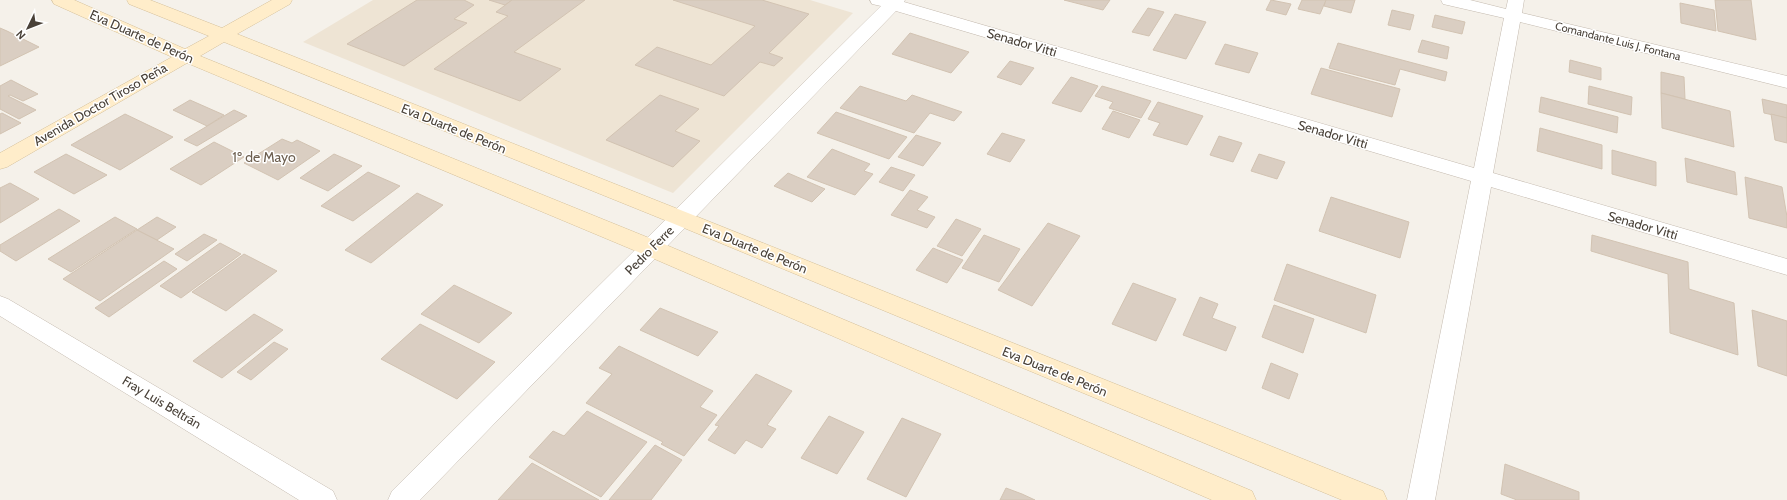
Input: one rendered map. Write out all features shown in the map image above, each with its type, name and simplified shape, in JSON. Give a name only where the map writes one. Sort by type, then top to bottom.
[{"type":"street","name":"Eva Duarte de Perón","points":[[60,0],[185,56],[651,248],[1242,500]]},
{"type":"street","name":"Eva Duarte de Perón","points":[[135,0],[680,218],[1373,500]]},
{"type":"street","name":"Avenida Doctor Tiroso Peña","points":[[0,162],[284,0]]},
{"type":"street","name":"Comandante Luis J. Fontana","points":[[1449,0],[1515,8],[1787,82]]},
{"type":"street","name":"Senador Vitti","points":[[889,1],[1482,178],[1787,267]]},
{"type":"street","name":"Pedro Ferre","points":[[402,500],[651,248],[889,1]]},
{"type":"street","points":[[1421,500],[1515,8]]},
{"type":"street","name":"Fray Luis Beltrán","points":[[0,305],[323,500]]},
{"type":"shaded area","points":[[373,0],[810,0],[853,13],[673,193],[303,42]]},
{"type":"building","points":[[417,0],[464,0],[474,5],[454,19],[467,23],[404,66],[347,44]]},
{"type":"building","points":[[489,0],[512,0],[505,5]]},
{"type":"building","points":[[512,0],[585,0],[514,52],[561,69],[520,101],[434,69],[508,16],[496,12]]},
{"type":"building","points":[[673,0],[762,0],[809,14],[769,53],[783,58],[774,66],[760,62],[724,96],[635,65],[657,47],[711,65],[755,26]]},
{"type":"building","points":[[1064,0],[1110,0],[1103,10]]},
{"type":"building","points":[[1271,0],[1291,4],[1286,15],[1266,10]]},
{"type":"building","points":[[1302,0],[1326,0],[1320,14],[1298,9]]},
{"type":"building","points":[[1326,0],[1355,0],[1351,13],[1324,6]]},
{"type":"building","points":[[1715,0],[1751,0],[1756,40],[1718,31]]},
{"type":"building","points":[[1680,3],[1714,10],[1716,31],[1681,23]]},
{"type":"building","points":[[1148,8],[1164,12],[1149,36],[1132,32]]},
{"type":"building","points":[[1392,10],[1414,15],[1410,30],[1388,25]]},
{"type":"building","points":[[1175,14],[1206,22],[1186,59],[1153,50]]},
{"type":"building","points":[[1435,15],[1465,22],[1462,34],[1432,27]]},
{"type":"building","points":[[0,28],[7,31],[39,47],[0,66]]},
{"type":"building","points":[[910,33],[969,52],[951,73],[892,54]]},
{"type":"building","points":[[1422,40],[1449,47],[1447,59],[1418,52]]},
{"type":"building","points":[[1338,43],[1447,72],[1445,81],[1400,69],[1395,85],[1329,68]]},
{"type":"building","points":[[1225,44],[1258,53],[1249,73],[1215,64]]},
{"type":"building","points":[[1570,60],[1601,68],[1601,80],[1569,72]]},
{"type":"building","points":[[1010,61],[1034,68],[1021,85],[997,77]]},
{"type":"building","points":[[1321,68],[1400,89],[1392,117],[1311,94]]},
{"type":"building","points":[[1661,72],[1684,77],[1685,99],[1661,93]]},
{"type":"building","points":[[1071,77],[1098,86],[1081,112],[1052,103]]},
{"type":"building","points":[[11,80],[38,94],[23,101],[10,95],[8,96],[36,110],[19,119],[0,109],[0,86]]},
{"type":"building","points":[[860,86],[906,101],[912,95],[962,112],[954,121],[930,113],[914,133],[840,108]]},
{"type":"building","points":[[1102,86],[1151,101],[1141,118],[1109,108],[1113,102],[1095,96]]},
{"type":"building","points":[[1589,86],[1632,97],[1631,115],[1588,104]]},
{"type":"building","points":[[1661,93],[1730,111],[1734,147],[1662,128]]},
{"type":"building","points":[[660,95],[699,109],[675,131],[700,141],[673,167],[606,140]]},
{"type":"building","points":[[1541,97],[1618,117],[1617,133],[1539,112]]},
{"type":"building","points":[[1762,99],[1787,105],[1787,118],[1764,113]]},
{"type":"building","points":[[190,100],[224,115],[207,126],[173,110]]},
{"type":"building","points":[[1158,102],[1203,116],[1187,145],[1153,135],[1160,123],[1148,119]]},
{"type":"building","points":[[234,110],[247,116],[197,146],[184,140]]},
{"type":"building","points":[[1113,111],[1140,120],[1129,138],[1102,129]]},
{"type":"building","points":[[836,112],[907,137],[889,159],[817,133]]},
{"type":"building","points":[[2,113],[21,123],[0,134],[0,114]]},
{"type":"building","points":[[125,114],[173,137],[120,170],[71,145]]},
{"type":"building","points":[[1771,114],[1787,118],[1787,143],[1775,140]]},
{"type":"building","points":[[1540,128],[1602,145],[1602,169],[1537,151]]},
{"type":"building","points":[[1002,133],[1025,140],[1010,162],[987,154]]},
{"type":"building","points":[[916,135],[941,143],[923,166],[898,157]]},
{"type":"building","points":[[1219,136],[1242,143],[1233,162],[1210,155]]},
{"type":"building","points":[[282,139],[292,143],[297,140],[320,151],[278,180],[244,163]]},
{"type":"building","points":[[214,142],[244,157],[201,185],[170,169]]},
{"type":"building","points":[[832,149],[870,164],[864,171],[873,174],[855,195],[807,177]]},
{"type":"building","points":[[1612,150],[1656,162],[1656,186],[1612,174]]},
{"type":"building","points":[[66,154],[107,175],[74,194],[34,172]]},
{"type":"building","points":[[334,154],[362,166],[328,191],[300,178]]},
{"type":"building","points":[[1259,154],[1285,162],[1277,179],[1251,171]]},
{"type":"building","points":[[1685,158],[1735,172],[1737,195],[1687,182]]},
{"type":"building","points":[[891,167],[915,175],[903,191],[879,182]]},
{"type":"building","points":[[368,172],[400,186],[353,221],[321,206]]},
{"type":"building","points":[[788,173],[825,189],[812,202],[774,186]]},
{"type":"building","points":[[1745,177],[1782,187],[1787,217],[1787,228],[1749,218]]},
{"type":"building","points":[[10,183],[39,199],[0,223],[0,188]]},
{"type":"building","points":[[910,190],[928,197],[917,210],[935,217],[927,228],[891,215]]},
{"type":"building","points":[[417,193],[443,205],[371,263],[345,250]]},
{"type":"building","points":[[1331,197],[1409,222],[1400,258],[1319,231]]},
{"type":"building","points":[[59,209],[80,221],[16,261],[0,251],[0,245]]},
{"type":"building","points":[[115,217],[137,229],[71,272],[48,259]]},
{"type":"building","points":[[157,217],[176,227],[157,240],[137,230]]},
{"type":"building","points":[[956,219],[981,229],[962,256],[937,246]]},
{"type":"building","points":[[1048,223],[1080,236],[1032,306],[998,290]]},
{"type":"building","points":[[137,230],[174,249],[100,301],[63,279]]},
{"type":"building","points":[[204,234],[217,240],[187,261],[175,254]]},
{"type":"building","points":[[984,235],[1020,249],[999,282],[962,268]]},
{"type":"building","points":[[1592,235],[1688,262],[1689,289],[1734,303],[1738,355],[1670,333],[1668,274],[1591,251]]},
{"type":"building","points":[[220,243],[241,254],[181,298],[160,286]]},
{"type":"building","points":[[933,248],[963,260],[947,283],[916,270]]},
{"type":"building","points":[[244,254],[277,271],[226,311],[192,292]]},
{"type":"building","points":[[164,261],[177,269],[109,317],[95,308]]},
{"type":"building","points":[[1287,264],[1376,295],[1366,333],[1274,300]]},
{"type":"building","points":[[1133,283],[1176,299],[1156,341],[1112,324]]},
{"type":"building","points":[[454,285],[512,313],[479,343],[421,314]]},
{"type":"building","points":[[1200,297],[1218,304],[1212,318],[1236,327],[1226,351],[1183,335]]},
{"type":"building","points":[[1274,305],[1314,319],[1303,353],[1262,337]]},
{"type":"building","points":[[660,308],[718,332],[698,356],[640,330]]},
{"type":"building","points":[[1752,310],[1787,321],[1787,376],[1758,366]]},
{"type":"building","points":[[254,314],[283,330],[222,378],[193,361]]},
{"type":"building","points":[[420,324],[495,362],[457,399],[381,359]]},
{"type":"building","points":[[274,342],[288,349],[251,380],[237,372]]},
{"type":"building","points":[[619,346],[713,391],[700,407],[717,415],[684,456],[661,444],[663,442],[586,403],[612,374],[599,368]]},
{"type":"building","points":[[1271,363],[1298,374],[1289,399],[1262,388]]},
{"type":"building","points":[[756,374],[792,391],[767,425],[776,429],[762,448],[746,440],[735,454],[708,440],[719,426],[715,425]]},
{"type":"building","points":[[587,411],[647,442],[601,497],[529,457],[553,431],[564,436]]},
{"type":"building","points":[[829,416],[864,432],[837,474],[801,458]]},
{"type":"building","points":[[902,418],[941,434],[906,497],[867,479]]},
{"type":"building","points":[[655,445],[682,460],[651,500],[609,500]]},
{"type":"building","points":[[532,463],[599,500],[498,500]]},
{"type":"building","points":[[1505,464],[1579,492],[1579,500],[1517,500],[1501,494]]},
{"type":"building","points":[[1006,488],[1022,494],[1035,500],[1000,500]]},
{"type":"district","name":"1º de Mayo","points":[[264,157]]}]
